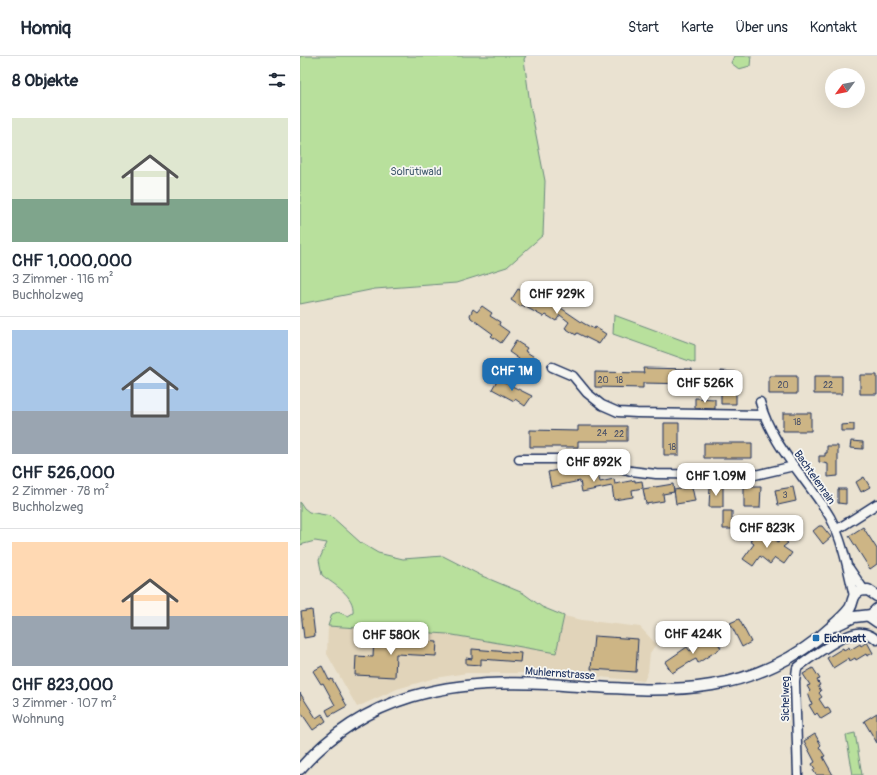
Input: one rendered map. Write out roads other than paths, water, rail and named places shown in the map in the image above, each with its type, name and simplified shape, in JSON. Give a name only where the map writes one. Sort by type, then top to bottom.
[{"type":"street","points":[[552,367],[573,376],[582,388],[597,402],[618,412],[638,414],[763,415]]},
{"type":"street","name":"Bachtelenrain","points":[[760,402],[763,415],[778,443],[816,495],[836,530],[848,566],[853,600]]},
{"type":"street","points":[[519,459],[581,459],[596,461],[643,473],[671,474],[755,475],[794,466]]},
{"type":"street","points":[[836,530],[877,504]]},
{"type":"street","name":"Bachtelenrain","points":[[848,566],[872,592]]},
{"type":"street","name":"Muhlernstrasse","points":[[829,629],[859,592],[872,592]]},
{"type":"street","points":[[853,600],[854,610],[877,623]]},
{"type":"street","name":"Muhlernstrasse","points":[[300,769],[334,736],[355,721],[398,700],[426,692],[449,686],[491,683],[522,683],[624,689],[675,689],[712,685],[750,675],[778,663],[829,629],[874,613],[877,609]]},
{"type":"street","name":"Sichelweg","points":[[798,775],[795,690],[797,668],[818,652],[856,632],[869,634],[877,640]]},
{"type":"place","name":"Eichmatt","points":[[816,638]]},
{"type":"park label","name":"Solrütiwald","points":[[416,171]]}]
